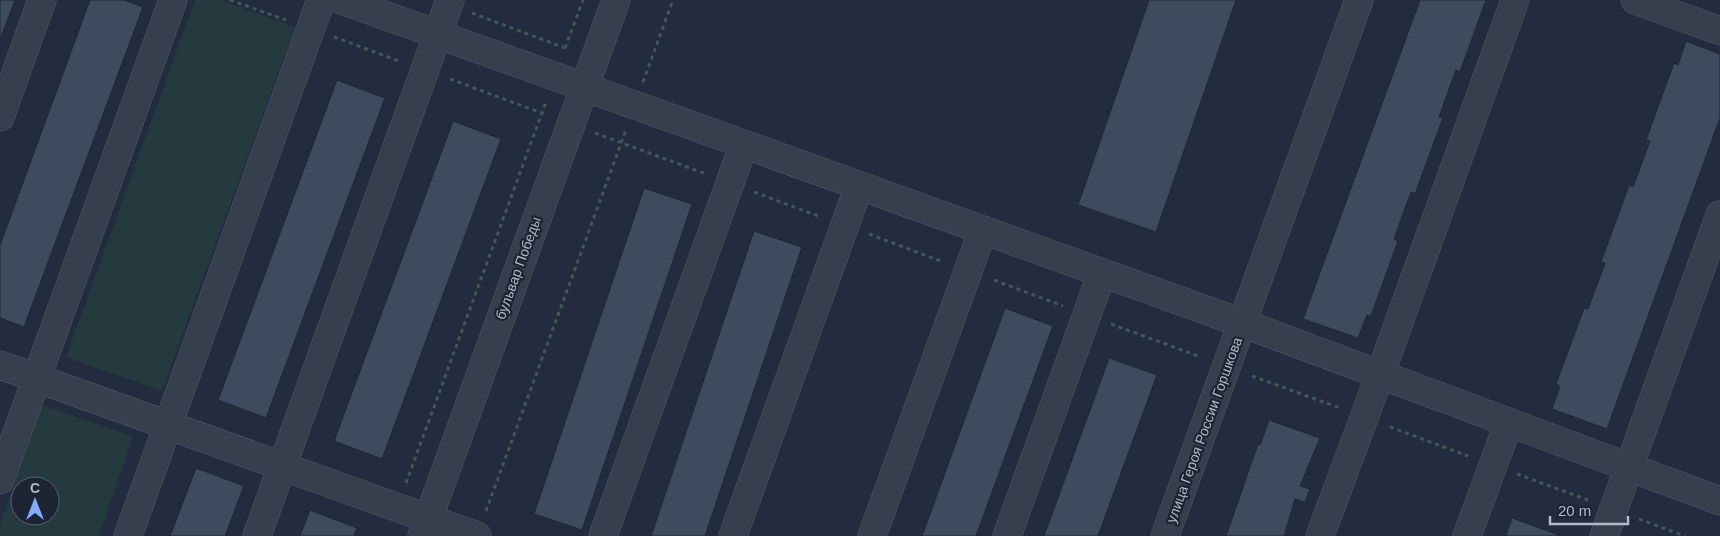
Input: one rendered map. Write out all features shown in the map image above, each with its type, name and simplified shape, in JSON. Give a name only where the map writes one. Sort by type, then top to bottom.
[{"type":"street","points":[[0,117],[42,0]]},
{"type":"street","points":[[0,480],[173,0]]},
{"type":"street","points":[[128,536],[321,0]]},
{"type":"street","points":[[342,0],[1242,323],[1720,501]]},
{"type":"street","name":"бульвар Победы","points":[[425,527],[616,0]]},
{"type":"street","name":"улица Героя России Горшкова","points":[[1165,536],[1359,0]]},
{"type":"street","points":[[1320,536],[1515,0]]},
{"type":"street","points":[[1636,0],[1720,31]]},
{"type":"street","points":[[257,536],[449,2]]},
{"type":"street","points":[[603,536],[744,144]]},
{"type":"street","points":[[733,536],[859,186]]},
{"type":"street","points":[[1604,536],[1631,468],[1720,215]]},
{"type":"street","points":[[872,536],[982,230]]},
{"type":"street","points":[[1007,536],[1102,273]]},
{"type":"street","points":[[0,365],[397,508],[425,527],[480,527]]},
{"type":"street","points":[[1467,536],[1509,422]]},
{"type":"path","points":[[397,508],[583,0]]},
{"type":"path","points":[[480,527],[673,0]]},
{"type":"path","points":[[449,2],[566,48]]},
{"type":"green space","points":[[195,0],[220,0],[295,27],[162,391],[66,357]]},
{"type":"green space","points":[[42,405],[133,436],[99,536],[0,536],[0,525],[10,496],[10,526],[60,526],[60,476],[17,476]]},
{"type":"building","points":[[0,0],[15,0],[0,40]]},
{"type":"building","points":[[90,0],[124,0],[143,7],[24,327],[0,318],[0,245]]},
{"type":"building","points":[[1149,0],[1236,0],[1156,232],[1078,205]]},
{"type":"building","points":[[1420,0],[1486,0],[1460,72],[1456,70],[1439,117],[1443,118],[1415,194],[1411,192],[1394,239],[1398,241],[1371,316],[1367,315],[1358,338],[1303,319]]},
{"type":"building","points":[[1686,41],[1720,54],[1720,118],[1607,429],[1552,409],[1560,386],[1556,384],[1584,308],[1588,309],[1605,263],[1601,262],[1629,185],[1633,187],[1650,141],[1646,140],[1674,63],[1678,65]]},
{"type":"building","points":[[337,80],[385,98],[266,418],[218,400]]},
{"type":"building","points":[[453,121],[501,139],[382,459],[334,441]]},
{"type":"building","points":[[644,188],[692,204],[582,530],[534,514]]},
{"type":"building","points":[[754,231],[802,247],[705,536],[651,536]]},
{"type":"building","points":[[1005,308],[1053,326],[976,536],[922,536]]},
{"type":"building","points":[[1109,358],[1157,375],[1098,536],[1044,536]]},
{"type":"building","points":[[1269,420],[1320,438],[1300,486],[1310,489],[1305,502],[1295,499],[1284,536],[1226,536],[1258,444],[1260,445]]},
{"type":"building","points":[[196,468],[244,486],[225,536],[170,536]]},
{"type":"building","points":[[310,510],[357,528],[354,536],[300,536]]},
{"type":"building","points":[[1512,518],[1562,536],[1506,536]]}]
